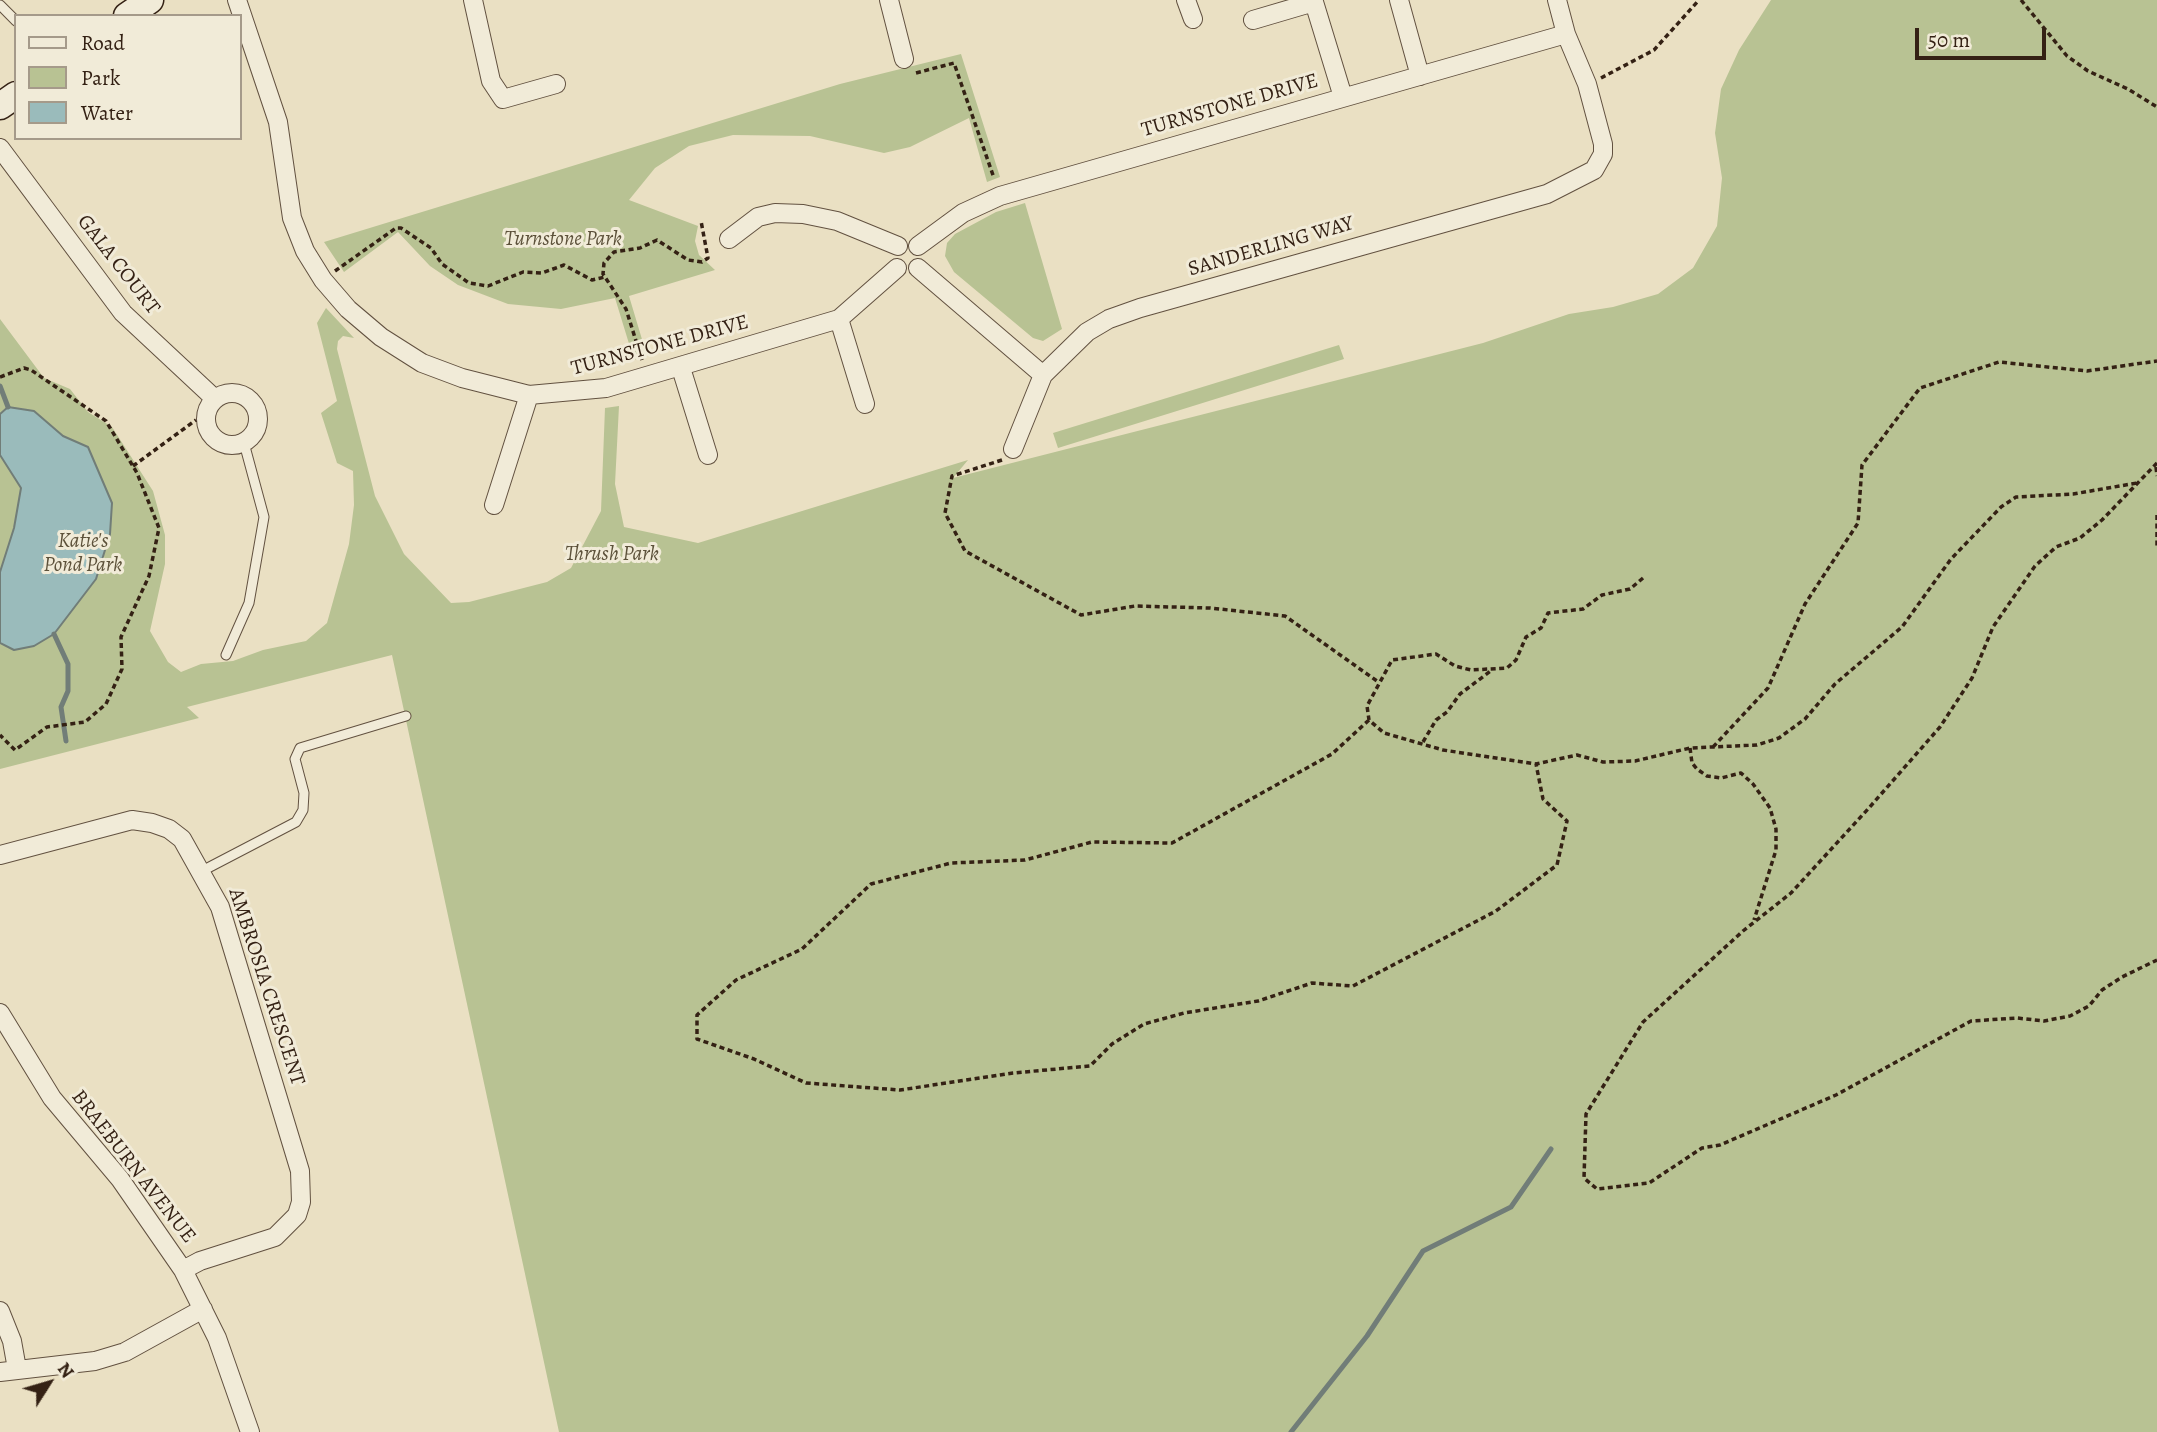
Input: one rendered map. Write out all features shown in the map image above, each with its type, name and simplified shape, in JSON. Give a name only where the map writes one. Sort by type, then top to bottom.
[{"type":"main road","points":[[130,14],[150,0]]},
{"type":"street","points":[[473,0],[491,81],[503,99],[556,85]]},
{"type":"street","points":[[889,0],[904,59]]},
{"type":"street","points":[[1186,0],[1193,19]]},
{"type":"street","points":[[1399,0],[1420,76]]},
{"type":"street","points":[[1557,0],[1566,34]]},
{"type":"street","points":[[1253,20],[1314,2],[1343,97]]},
{"type":"street","name":"TURNSTONE DRIVE","points":[[242,15],[278,122],[292,218],[305,251],[323,280],[348,309],[381,337],[422,363],[462,378],[529,395],[606,388],[681,368],[839,319],[897,268]]},
{"type":"street","name":"TURNSTONE DRIVE","points":[[918,246],[963,213],[1000,196],[1566,34]]},
{"type":"street","name":"SANDERLING WAY","points":[[1013,453],[1043,374],[1087,332],[1140,307],[1547,194],[1585,176],[1600,163],[1603,144],[1587,84],[1566,34]]},
{"type":"street","name":"GALA COURT","points":[[0,148],[123,313],[214,398]]},
{"type":"street","points":[[729,239],[758,217],[775,213],[803,214],[837,221],[898,246],[911,243],[918,246],[922,254],[918,268]]},
{"type":"street","points":[[898,246],[893,254],[897,268],[904,272],[918,268]]},
{"type":"street","points":[[918,268],[1043,374]]},
{"type":"street","points":[[839,319],[865,404]]},
{"type":"street","points":[[681,368],[708,455]]},
{"type":"street","points":[[224,393],[234,394],[252,404],[258,414],[258,425],[253,436],[244,443],[227,444],[212,433],[207,415],[214,398],[224,393]]},
{"type":"street","points":[[494,505],[529,395]]},
{"type":"street","name":"AMBROSIA CRESCENT","points":[[0,855],[132,820],[169,829],[182,839],[202,871],[227,926],[302,1186],[297,1215],[275,1237],[200,1261],[183,1270]]},
{"type":"street","name":"BRAEBURN AVENUE","points":[[0,1013],[52,1098],[120,1179],[183,1270],[203,1309],[250,1432]]},
{"type":"street","points":[[0,1311],[12,1342],[8,1370],[95,1361],[125,1352],[203,1309]]},
{"type":"lane","points":[[0,5],[14,19]]},
{"type":"lane","points":[[226,655],[248,603],[264,517],[244,443]]},
{"type":"lane","points":[[202,871],[296,822],[303,810],[303,793],[295,759],[300,748],[406,716]]},
{"type":"path","points":[[1600,79],[1654,50],[1699,0]]},
{"type":"path","points":[[2021,0],[2067,56],[2088,71],[2128,89],[2157,107]]},
{"type":"path","points":[[922,72],[954,63],[994,178]]},
{"type":"path","points":[[642,360],[626,309],[605,277],[604,263],[614,252],[640,248],[657,240],[688,260],[702,262],[708,258],[701,221]]},
{"type":"path","points":[[334,272],[396,228],[401,228],[431,248],[443,264],[469,283],[488,286],[516,274],[541,273],[564,265],[592,280],[605,277]]},
{"type":"path","points":[[1713,747],[1768,688],[1805,604],[1858,523],[1862,466],[1920,388],[1999,362],[2087,371],[2157,361]]},
{"type":"path","points":[[0,735],[15,750],[38,733],[58,725],[69,726],[85,722],[106,704],[122,669],[121,637],[154,561],[157,519],[133,466],[106,421],[86,410],[69,395],[31,370],[24,368],[3,376]]},
{"type":"path","points":[[133,466],[196,420]]},
{"type":"path","points":[[1013,453],[952,476],[945,513],[965,551],[1081,615],[1135,606],[1210,608],[1285,616],[1378,681]]},
{"type":"path","points":[[2156,465],[2157,476]]},
{"type":"path","points":[[2156,465],[2102,520],[2080,538],[2056,547],[2035,566],[1993,627],[1972,678],[1940,727],[1791,893],[1754,922],[1643,1022],[1586,1114],[1584,1178],[1597,1189],[1649,1183],[1702,1148],[1720,1145],[1836,1095],[1971,1021],[2017,1018],[2044,1021],[2070,1016],[2089,1006],[2102,990],[2122,977],[2157,960]]},
{"type":"path","points":[[1643,578],[1629,589],[1602,595],[1583,609],[1548,613],[1541,628],[1527,637],[1516,660],[1507,668],[1471,670],[1454,666],[1436,654],[1392,660],[1378,681],[1367,706],[1369,720],[1384,733],[1423,742],[1443,750],[1536,764],[1577,755],[1603,762],[1635,761],[1690,748],[1757,745],[1779,738],[1805,719],[1835,684],[1902,626],[1951,559],[2001,507],[2016,497],[2073,494],[2139,483]]},
{"type":"path","points":[[2157,515],[2157,548]]},
{"type":"path","points":[[1423,742],[1436,720],[1447,712],[1460,694],[1494,669]]},
{"type":"path","points":[[1369,720],[1332,754],[1172,843],[1091,842],[1025,860],[951,863],[871,884],[802,949],[736,980],[697,1015],[697,1039],[754,1059],[806,1083],[900,1090],[1013,1073],[1090,1066],[1112,1044],[1144,1024],[1184,1013],[1258,1001],[1312,983],[1353,986],[1496,911],[1557,865],[1567,821],[1543,799],[1536,764]]},
{"type":"path","points":[[1690,748],[1692,763],[1697,769],[1707,776],[1721,778],[1741,773],[1753,784],[1770,808],[1776,829],[1776,850],[1754,922]]},
{"type":"green space","points":[[1771,0],[2157,0],[2157,1432],[559,1432],[392,655],[187,707],[199,718],[0,769],[0,319],[44,378],[70,389],[88,412],[112,427],[153,491],[165,535],[165,564],[150,631],[168,662],[181,672],[201,664],[233,661],[263,650],[306,641],[327,623],[349,544],[354,505],[353,471],[337,463],[321,413],[337,401],[317,323],[326,308],[354,338],[343,336],[338,341],[337,349],[375,496],[404,554],[451,603],[469,602],[547,582],[571,568],[601,511],[605,408],[619,406],[615,484],[624,527],[698,543],[968,460],[953,478],[1483,343],[1569,314],[1613,307],[1658,294],[1693,268],[1717,226],[1722,178],[1715,133],[1721,89],[1739,50]]},
{"type":"green space","name":"Turnstone Park","points":[[961,54],[1000,177],[987,182],[969,118],[910,147],[884,153],[810,136],[733,135],[689,146],[655,168],[629,200],[698,226],[695,241],[699,255],[715,270],[629,296],[647,356],[634,360],[615,298],[561,309],[508,304],[458,285],[430,266],[398,232],[344,272],[324,242],[840,84]]},
{"type":"green space","points":[[1025,203],[1062,329],[1043,341],[1033,338],[954,272],[945,256],[947,243],[955,234],[996,212]]},
{"type":"green space","points":[[1339,345],[1344,359],[1058,448],[1053,433]]},
{"type":"water","points":[[8,407],[34,411],[63,436],[88,447],[112,503],[110,534],[96,579],[54,634],[34,646],[14,650],[0,643],[0,572],[14,528],[21,488],[0,455],[0,414]]},
{"type":"waterway","points":[[0,386],[8,407]]},
{"type":"waterway","points":[[54,634],[68,664],[68,691],[61,707],[66,741]]},
{"type":"waterway","points":[[1291,1432],[1367,1336],[1423,1251],[1511,1207],[1551,1149]]},
{"type":"park label","name":"Katie's Pond Park","points":[[83,554]]},
{"type":"park label","name":"Thrush Park","points":[[612,555]]}]
